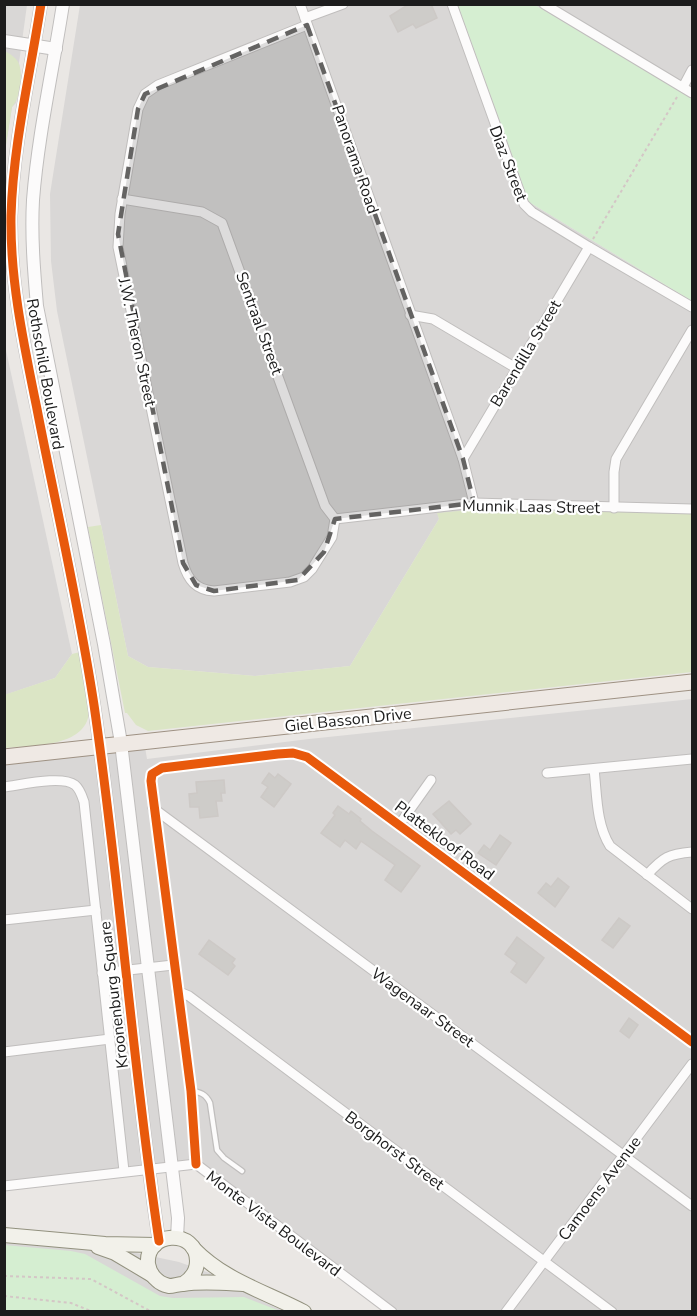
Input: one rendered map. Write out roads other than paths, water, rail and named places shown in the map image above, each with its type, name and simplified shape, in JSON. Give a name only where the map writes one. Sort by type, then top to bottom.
[{"type":"main road","name":"Giel Basson Drive","points":[[4,757],[693,682]]},
{"type":"main road","points":[[4,1235],[77,1242],[157,1243],[168,1238],[177,1238],[186,1241],[211,1266],[243,1284],[304,1311]]},
{"type":"main road","points":[[77,1242],[115,1253],[166,1285],[243,1284]]},
{"type":"main road","points":[[152,1275],[148,1260],[157,1243]]},
{"type":"main road","points":[[183,1284],[196,1268],[193,1248]]},
{"type":"street","name":"Rothschild Boulevard","points":[[41,4],[15,160],[11,217],[14,280],[24,347],[91,688],[100,746]]},
{"type":"street","name":"Rothschild Boulevard","points":[[63,4],[37,159],[32,239],[34,276],[37,306],[104,644],[121,743]]},
{"type":"street","name":"Panorama Road","points":[[300,4],[463,459],[474,503]]},
{"type":"street","points":[[306,22],[343,4]]},
{"type":"street","name":"Diaz Street","points":[[452,4],[524,204],[532,212],[589,247],[693,307]]},
{"type":"street","points":[[544,4],[693,93]]},
{"type":"street","name":"J.W. Theron Street","points":[[306,22],[158,85],[145,94],[138,109],[122,199],[118,247],[183,563],[191,581],[202,589],[214,591],[298,580],[312,569],[324,552],[332,537],[335,519]]},
{"type":"street","points":[[4,41],[56,49]]},
{"type":"street","points":[[683,87],[693,70]]},
{"type":"street","name":"Sentraal Street","points":[[122,199],[202,212],[222,223],[325,506],[335,519]]},
{"type":"street","name":"Barendilla Street","points":[[463,459],[589,247]]},
{"type":"street","points":[[410,315],[433,318],[516,368]]},
{"type":"street","points":[[614,507],[616,459],[693,330]]},
{"type":"street","name":"Munnik Laas Street","points":[[335,519],[474,503],[693,509]]},
{"type":"street","points":[[121,743],[178,1218],[177,1238]]},
{"type":"street","name":"Kroonenburg Square","points":[[100,746],[157,1243]]},
{"type":"street","name":"Plattekloof Road","points":[[153,808],[152,774],[162,768],[278,754],[300,754],[307,757],[693,1042]]},
{"type":"street","points":[[547,773],[693,759]]},
{"type":"street","points":[[594,770],[604,836],[617,852],[693,909]]},
{"type":"street","name":"Kroonenburg Square","points":[[4,787],[57,780],[74,784],[80,790],[84,802],[124,1171]]},
{"type":"street","points":[[399,825],[431,780]]},
{"type":"street","points":[[153,808],[191,1091],[196,1164]]},
{"type":"street","name":"Wagenaar Street","points":[[153,808],[693,1206]]},
{"type":"street","points":[[647,875],[668,855],[693,852]]},
{"type":"street","points":[[4,920],[96,910]]},
{"type":"street","points":[[102,973],[173,966]]},
{"type":"street","name":"Borghorst Street","points":[[177,991],[199,1003],[612,1311]]},
{"type":"street","points":[[4,1052],[110,1039]]},
{"type":"street","name":"Camoens Avenue","points":[[506,1311],[693,1064]]},
{"type":"street","name":"Monte Vista Boulevard","points":[[4,1186],[196,1164],[392,1311]]},
{"type":"lane","points":[[191,1091],[202,1093],[207,1097],[210,1103],[217,1150],[242,1171]]}]
